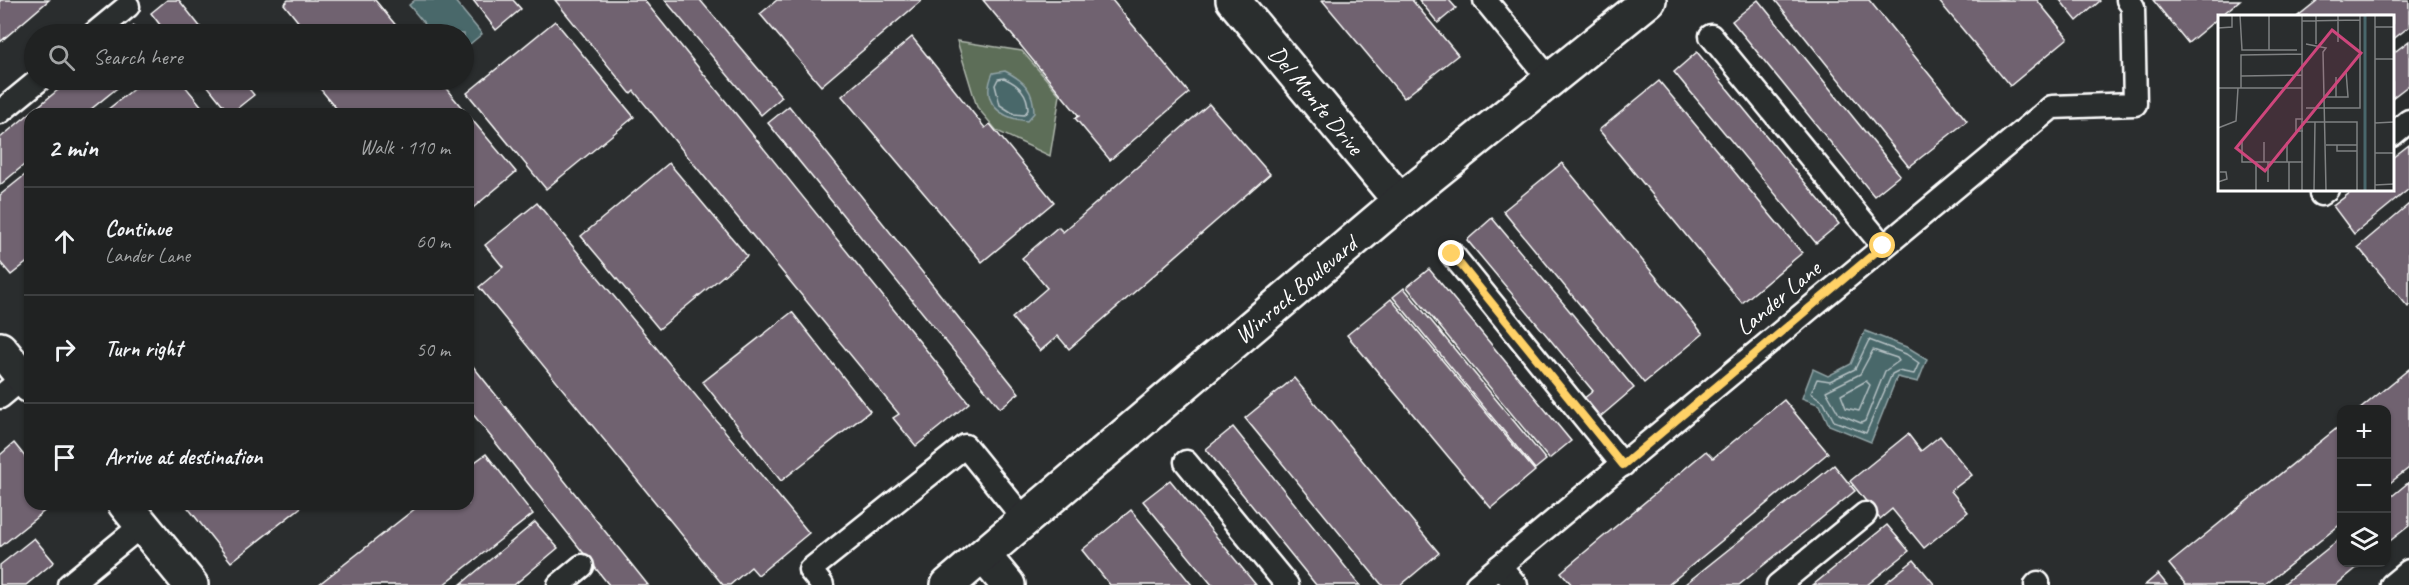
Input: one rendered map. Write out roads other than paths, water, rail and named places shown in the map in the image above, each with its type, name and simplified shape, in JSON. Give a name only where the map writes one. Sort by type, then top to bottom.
[{"type":"street","name":"Del Monte Drive","points":[[1233,0],[1400,201]]},
{"type":"street","name":"Winrock Boulevard","points":[[948,585],[1400,201],[1649,0]]},
{"type":"street","points":[[0,349],[18,387]]},
{"type":"street","points":[[133,514],[191,585]]},
{"type":"street","points":[[984,556],[1008,585]]},
{"type":"lane","points":[[1485,0],[1551,81]]},
{"type":"lane","name":"Lander Lane","points":[[1477,585],[2052,107],[2135,104],[2133,7],[2128,0]]},
{"type":"lane","points":[[106,24],[128,6]]},
{"type":"lane","points":[[1711,36],[1883,246]]},
{"type":"lane","points":[[0,112],[27,90]]},
{"type":"lane","points":[[2394,133],[2409,121]]},
{"type":"lane","points":[[1452,254],[1623,465]]},
{"type":"lane","points":[[822,585],[810,570],[965,446],[1025,520]]},
{"type":"lane","points":[[1186,462],[1287,585]]},
{"type":"lane","points":[[69,585],[133,514]]},
{"type":"lane","points":[[1778,585],[1865,514]]},
{"type":"lane","points":[[559,585],[582,566]]},
{"type":"lane","points":[[1500,566],[1516,585]]},
{"type":"lane","points":[[2392,585],[2409,571]]},
{"type":"water","points":[[415,0],[454,0],[474,24],[425,24],[409,5]]},
{"type":"water","points":[[474,24],[482,34],[474,41]]},
{"type":"water","points":[[1005,71],[1023,83],[1030,93],[1034,113],[1027,121],[1001,112],[991,100],[989,92],[993,73]]},
{"type":"water","points":[[1865,331],[1909,348],[1927,359],[1918,382],[1897,377],[1871,442],[1829,425],[1820,405],[1802,398],[1813,369],[1828,376],[1851,364]]}]
